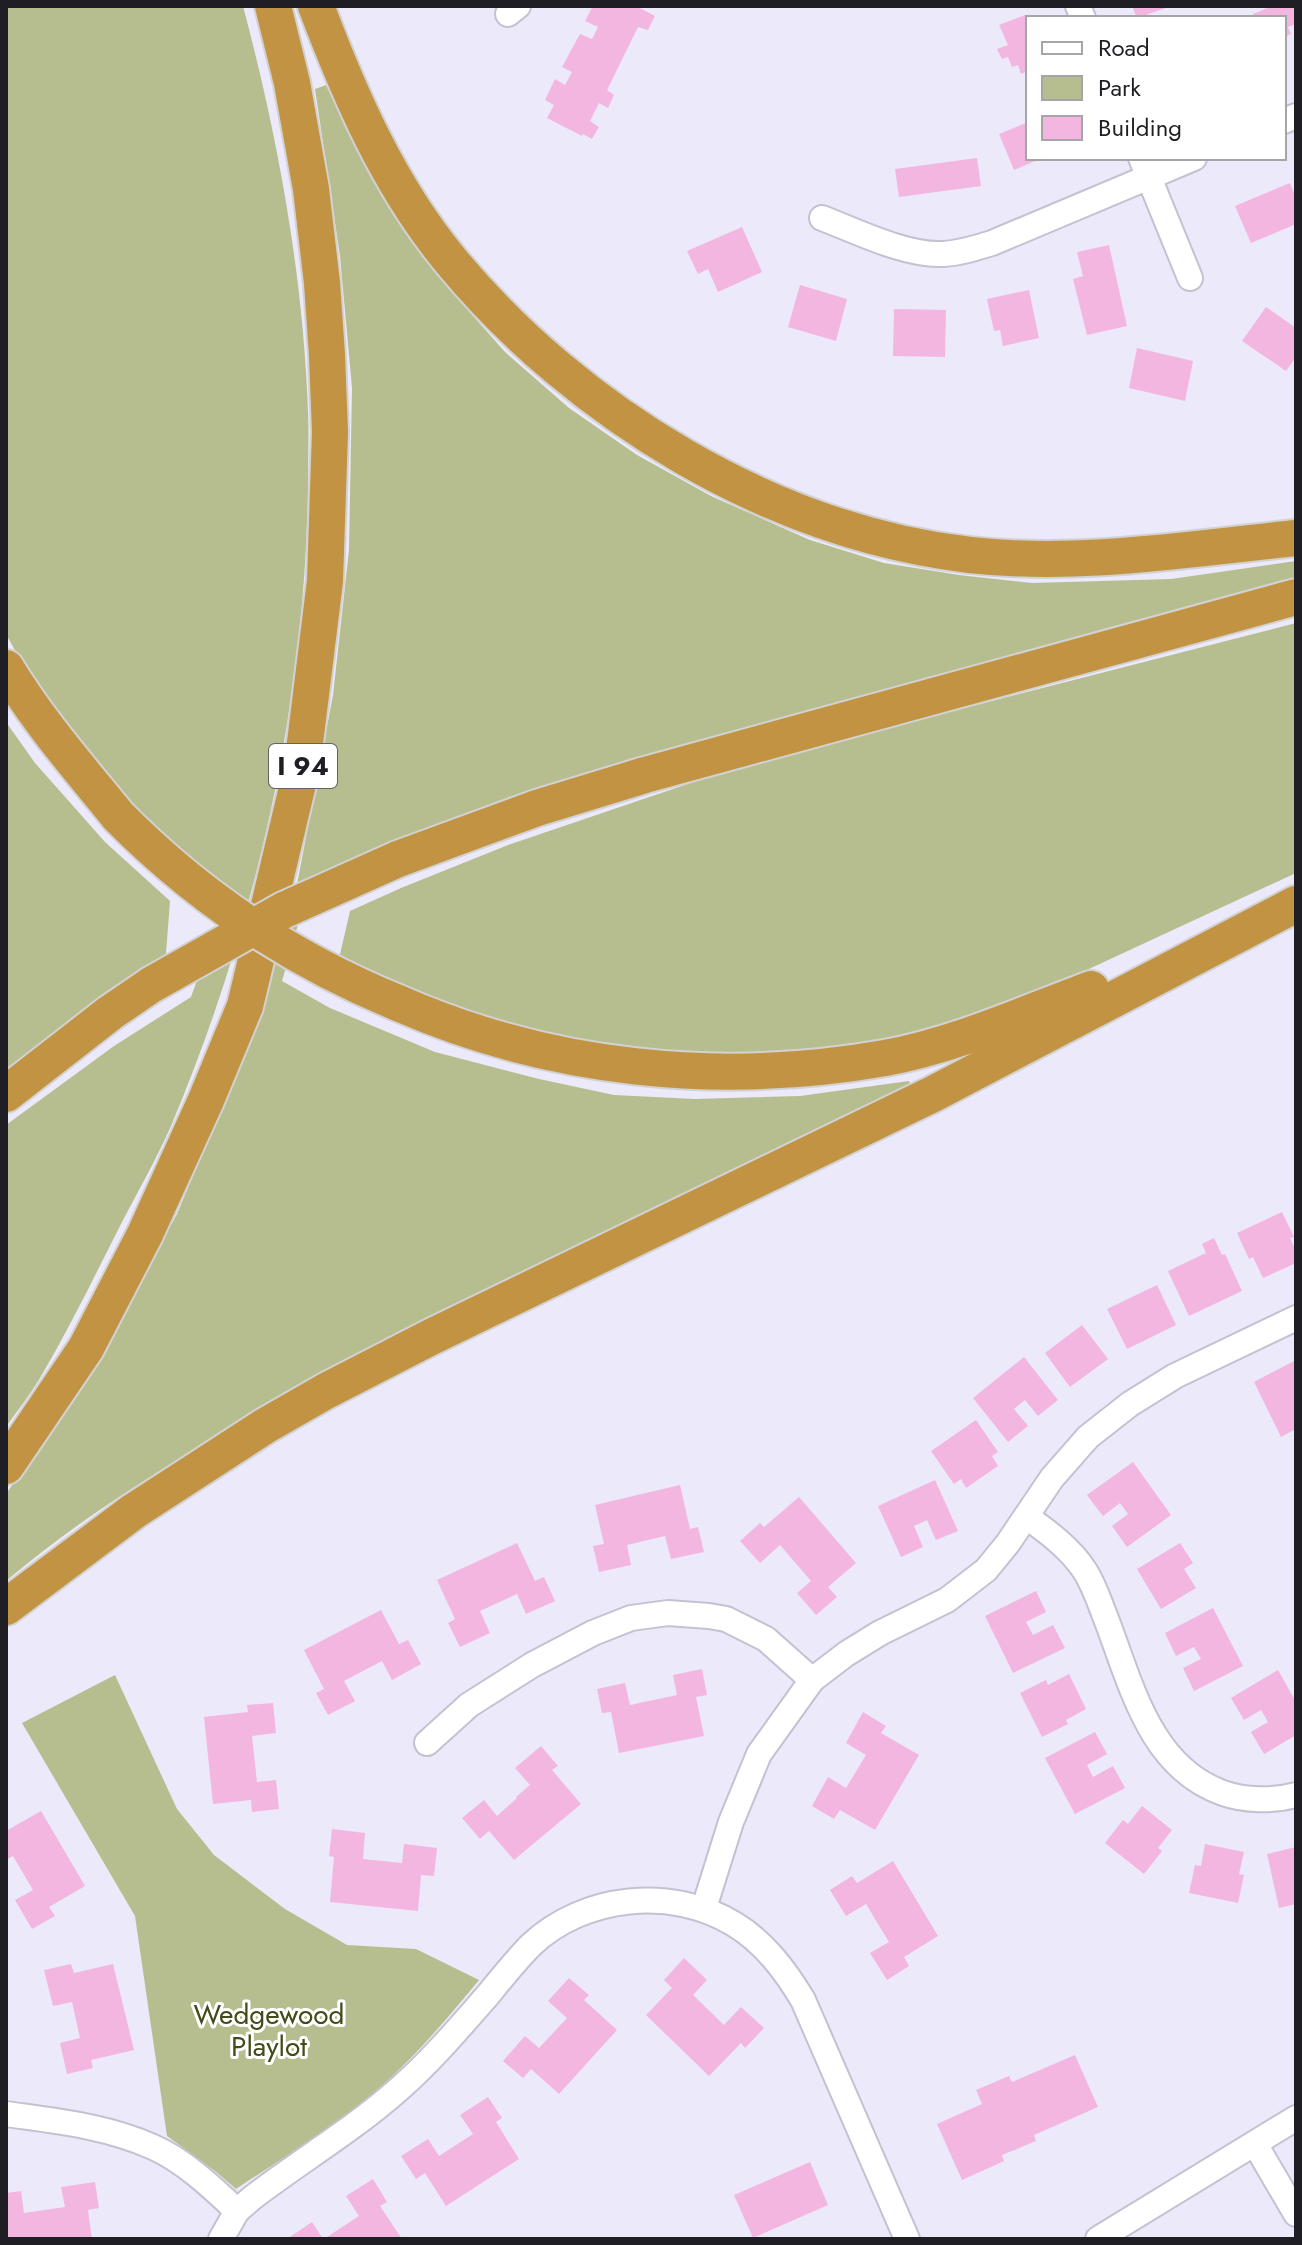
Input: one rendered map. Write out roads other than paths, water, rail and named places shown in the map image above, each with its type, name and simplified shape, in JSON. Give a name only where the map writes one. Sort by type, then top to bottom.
[{"type":"highway","name":"I 94","points":[[6,1466],[86,1348],[145,1234],[206,1100],[245,1006],[302,767],[325,581],[330,432],[322,283],[311,189],[292,83],[273,6]]},
{"type":"highway","points":[[316,6],[350,93],[375,144],[450,260],[540,354],[601,402],[707,470],[845,528],[919,548],[972,555],[1076,559],[1296,538]]},
{"type":"highway","points":[[6,1094],[151,985],[284,910],[398,859],[537,808],[645,775],[1296,597]]},
{"type":"highway","points":[[6,668],[34,711],[118,816],[150,849],[237,918],[311,964],[446,1024],[556,1055],[626,1066],[753,1071],[886,1057],[966,1036],[1242,931]]},
{"type":"highway","points":[[6,1607],[134,1511],[265,1426],[326,1391],[933,1094],[1296,904]]},
{"type":"street","points":[[822,218],[917,253],[968,251],[992,243],[1144,168],[1184,160]]},
{"type":"street","points":[[1144,168],[1190,278]]},
{"type":"street","points":[[704,1908],[731,1822],[759,1754],[812,1680],[880,1633],[947,1600],[970,1584],[986,1570],[1027,1517],[1052,1478],[1088,1437],[1130,1404],[1175,1376],[1296,1318]]},
{"type":"street","points":[[1027,1517],[1069,1551],[1085,1571],[1146,1721],[1178,1768],[1205,1787],[1233,1797],[1262,1799],[1296,1795]]},
{"type":"street","points":[[427,1743],[469,1705],[520,1673],[593,1633],[631,1618],[668,1613],[726,1619],[766,1639],[812,1680]]},
{"type":"street","points":[[221,2239],[237,2211],[398,2090],[460,2027],[532,1944],[561,1923],[607,1904],[666,1901],[704,1908],[737,1925],[771,1954],[795,1986],[907,2239]]},
{"type":"street","points":[[6,2114],[80,2125],[154,2147],[194,2173],[237,2211]]},
{"type":"street","points":[[1098,2239],[1296,2118]]},
{"type":"street","points":[[1255,2144],[1296,2214]]},
{"type":"park label","name":"Wedgewood Playlot","points":[[269,2030]]}]
